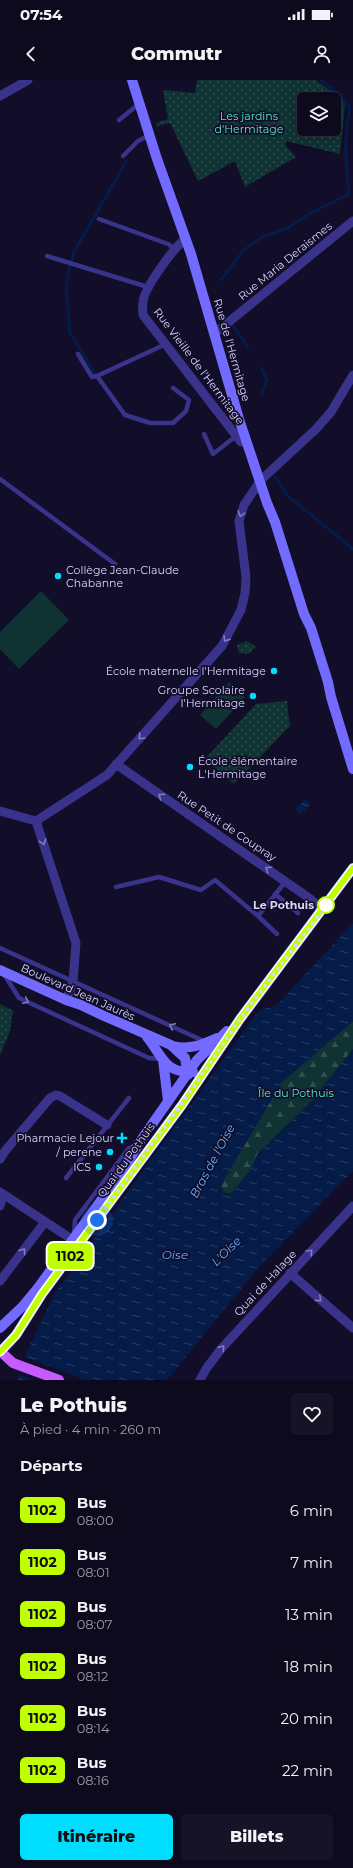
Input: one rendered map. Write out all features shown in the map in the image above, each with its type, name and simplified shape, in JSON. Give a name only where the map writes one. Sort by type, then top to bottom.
[{"type":"main road","name":"Rue de l'Hermitage","points":[[132,80],[210,316],[246,441],[261,480],[304,614],[311,628],[353,769]]},
{"type":"main road","name":"Rue de l'Hermitage","points":[[135,80],[137,93]]},
{"type":"main road","name":"Quai du Pothuis","points":[[0,1352],[16,1335],[42,1294],[182,1105],[240,1019],[353,868]]},
{"type":"main road","name":"Quai du Pothuis","points":[[334,894],[353,877]]},
{"type":"main road","name":"Boulevard Jean Jaurès","points":[[1,971],[66,1000],[82,1005],[146,1036],[171,1046]]},
{"type":"main road","name":"Quai du Pothuis","points":[[0,1328],[31,1297],[73,1240],[123,1170],[139,1143],[197,1060],[240,1019]]},
{"type":"main road","points":[[146,1036],[163,1060],[175,1071],[189,1072],[207,1069]]},
{"type":"main road","name":"Quai du Pothuis","points":[[171,1046],[182,1048],[192,1047],[208,1043],[221,1036]]},
{"type":"main road","points":[[171,1046],[185,1058],[189,1072],[182,1105]]},
{"type":"main road","points":[[163,1060],[168,1101]]},
{"type":"main road","points":[[0,1352],[16,1364],[59,1380]]},
{"type":"main road","points":[[0,1365],[16,1364]]},
{"type":"street","points":[[0,96],[28,80]]},
{"type":"street","name":"Rue Maria Deraismes","points":[[214,334],[353,221]]},
{"type":"street","name":"Rue Vieille de l'Hermitage","points":[[184,239],[148,287],[143,301],[143,315],[236,436],[241,442],[246,441]]},
{"type":"street","points":[[0,811],[36,821],[107,775],[222,646],[241,610],[246,592],[246,577],[239,521],[244,505],[261,480],[316,429],[331,412],[353,375]]},
{"type":"street","name":"Rue Petit de Coupray","points":[[116,764],[286,881],[322,909]]},
{"type":"street","points":[[36,821],[76,943],[73,982],[66,1000]]},
{"type":"street","points":[[0,1160],[5,1151],[50,1098],[56,1095],[107,1124]]},
{"type":"street","points":[[0,1206],[1,1194],[73,1240]]},
{"type":"street","name":"Quai de Halage","points":[[200,1380],[206,1369],[221,1349],[353,1206]]},
{"type":"street","points":[[0,1281],[45,1222]]},
{"type":"street","points":[[290,1273],[353,1328]]},
{"type":"lane","points":[[119,120],[140,103]]},
{"type":"lane","points":[[123,156],[138,141],[150,135]]},
{"type":"lane","points":[[99,219],[168,244],[175,249]]},
{"type":"lane","points":[[47,256],[148,287]]},
{"type":"lane","points":[[78,354],[92,377],[166,344]]},
{"type":"lane","points":[[97,376],[125,415],[150,423],[173,423],[186,411],[188,400],[174,388]]},
{"type":"lane","points":[[204,434],[213,454],[236,436]]},
{"type":"lane","points":[[0,479],[115,564]]},
{"type":"lane","points":[[116,887],[159,877],[202,890],[216,880],[277,934]]},
{"type":"lane","points":[[258,916],[286,881]]},
{"type":"lane","points":[[275,894],[298,913]]},
{"type":"lane","points":[[0,948],[208,1043]]},
{"type":"lane","points":[[1,971],[19,998],[150,1058],[163,1060]]},
{"type":"lane","points":[[66,1178],[129,1098]]},
{"type":"green space","name":"Les jardins d'Hermitage","points":[[197,80],[316,80],[332,92],[297,92],[297,136],[341,136],[341,100],[345,105],[340,154],[286,141],[286,146],[296,157],[245,187],[235,161],[198,181],[170,123],[157,126],[156,123],[168,119],[163,90],[195,93]]},
{"type":"green space","points":[[41,591],[69,620],[19,669],[0,649],[0,632]]},
{"type":"green space","points":[[247,641],[256,647],[249,654],[239,653],[237,645]]},
{"type":"green space","points":[[229,682],[245,697],[216,729],[200,715]]},
{"type":"green space","points":[[287,701],[290,726],[234,784],[205,759],[256,704]]},
{"type":"green space","points":[[0,1004],[14,1011],[11,1019],[11,1029],[0,1055]]},
{"type":"green space","name":"Île du Pothuis","points":[[353,1021],[353,1049],[312,1101],[258,1153],[252,1168],[232,1193],[228,1194],[223,1192],[220,1185],[282,1082]]},
{"type":"water","points":[[305,799],[310,804],[305,812],[303,811],[300,814],[295,809]]},
{"type":"water","name":"Oise","points":[[353,923],[353,1021],[282,1082],[220,1187],[225,1194],[232,1193],[252,1168],[258,1153],[312,1101],[353,1049],[353,1171],[257,1269],[167,1380],[18,1380],[23,1360],[54,1294],[254,1017],[261,1009],[276,1006]]},
{"type":"pier","points":[[22,1356],[85,1380],[33,1380],[18,1374]]},
{"type":"waterway","points":[[221,280],[243,251],[262,237],[286,229],[311,213],[349,194],[346,162],[346,130],[350,109],[342,98],[321,80]]},
{"type":"waterway","points":[[95,373],[70,333],[66,289],[69,269],[74,252],[126,162]]},
{"type":"waterway","points":[[232,324],[248,347]]},
{"type":"waterway","points":[[261,368],[267,379],[262,393]]},
{"type":"waterway","points":[[275,476],[288,496],[353,549]]},
{"type":"bus line","name":"1102","points":[[0,1352],[16,1335],[42,1294],[182,1105],[240,1019],[353,868]]},
{"type":"place","name":"Collège Jean-Claude Chabanne","points":[[58,576]]},
{"type":"place","name":"École maternelle l'Hermitage","points":[[274,671]]},
{"type":"place","name":"Groupe Scolaire l'Hermitage","points":[[253,696]]},
{"type":"place","name":"École élémentaire L'Hermitage","points":[[190,767]]},
{"type":"place","name":"Le Pothuis","points":[[326,905]]},
{"type":"place","name":"Pharmacie Lejour","points":[[122,1138]]},
{"type":"place","name":"/ perene","points":[[110,1152]]},
{"type":"place","name":"ICS","points":[[99,1167]]},
{"type":"route","points":[[97,1220],[207,1069],[240,1019],[292,948],[327,904],[326,905]]},
{"type":"water label","name":"Bras de l'Oise","points":[[212,1161]]},
{"type":"water label","name":"L'Oise","points":[[226,1251]]}]
